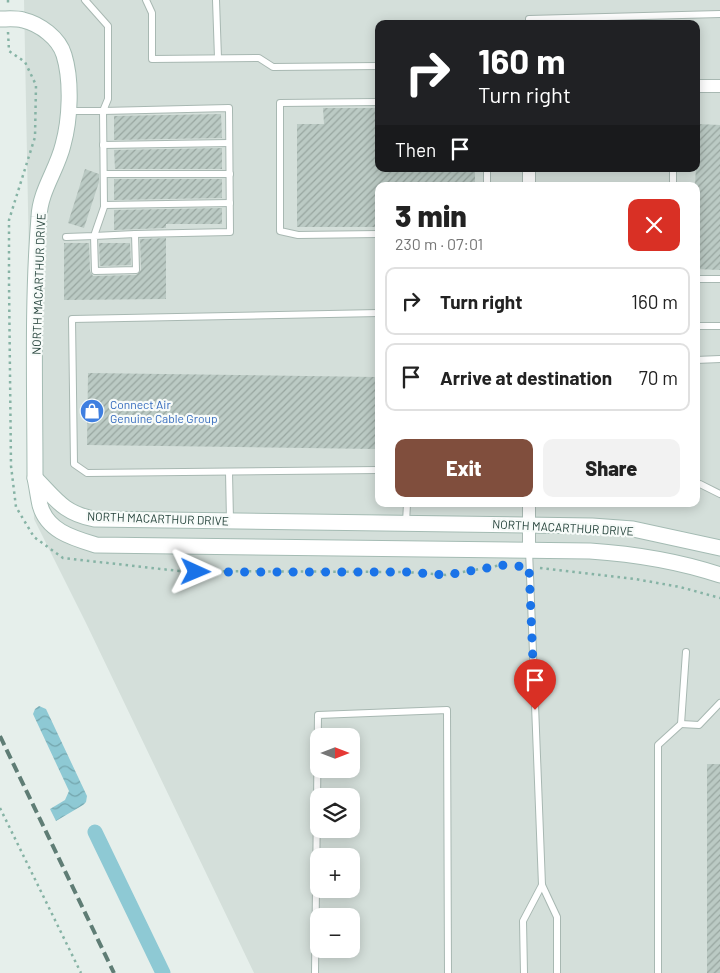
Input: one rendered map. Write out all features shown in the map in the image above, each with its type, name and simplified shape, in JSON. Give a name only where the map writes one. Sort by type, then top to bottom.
[{"type":"main road","name":"NORTH MACARTHUR DRIVE","points":[[4,19],[22,20],[41,28],[56,40],[64,54],[68,72],[69,111],[63,146],[42,198],[39,215],[36,301],[35,478],[40,506],[50,523],[68,537],[96,545],[590,551],[631,554],[698,568],[720,575]]},
{"type":"main road","name":"NORTH MACARTHUR DRIVE","points":[[35,478],[65,508],[78,516],[94,519],[529,524],[633,529],[720,548]]},
{"type":"street","points":[[700,86],[720,86]]},
{"type":"street","points":[[529,507],[529,550]]},
{"type":"lane","points":[[85,0],[108,26],[108,99],[103,111],[104,204],[94,236],[95,271],[136,270],[135,234]]},
{"type":"lane","points":[[146,0],[152,13],[152,59],[260,58],[273,67],[375,66]]},
{"type":"lane","points":[[216,0],[218,58]]},
{"type":"lane","points":[[529,20],[720,14]]},
{"type":"lane","points":[[375,102],[280,103],[280,231],[298,235],[375,234]]},
{"type":"lane","points":[[66,236],[230,232],[230,108],[69,111]]},
{"type":"lane","points":[[103,145],[230,143]]},
{"type":"lane","points":[[104,174],[230,174]]},
{"type":"lane","points":[[104,204],[230,203]]},
{"type":"lane","points":[[700,279],[720,279]]},
{"type":"lane","points":[[375,313],[72,319],[74,464],[87,473],[375,470]]},
{"type":"lane","points":[[700,326],[720,326]]},
{"type":"lane","points":[[700,360],[720,359]]},
{"type":"lane","points":[[230,472],[230,521]]},
{"type":"lane","points":[[700,484],[720,494]]},
{"type":"lane","points":[[406,523],[407,507]]},
{"type":"lane","points":[[529,550],[542,885],[557,917],[557,973]]},
{"type":"lane","points":[[658,973],[658,745],[681,724],[686,652]]},
{"type":"lane","points":[[681,724],[699,725],[720,704]]},
{"type":"lane","points":[[315,973],[318,715],[447,710],[448,973]]},
{"type":"lane","points":[[524,973],[523,921],[542,885]]},
{"type":"path","points":[[8,0],[4,19],[9,51],[25,62],[36,85],[35,137],[9,220],[12,466],[16,507],[34,537],[63,558],[179,571],[406,572],[446,575],[504,565]]},
{"type":"path","points":[[529,567],[635,579],[680,587],[720,598]]},
{"type":"path","points":[[0,808],[81,973]]},
{"type":"shaded area","points":[[24,0],[720,0],[720,973],[254,973],[34,519]]},
{"type":"water","points":[[39,706],[46,709],[87,796],[86,802],[83,805],[56,821],[50,809],[65,800],[69,791],[33,714]]},
{"type":"building","points":[[323,108],[375,108],[375,172],[475,172],[475,182],[375,182],[375,227],[297,227],[297,124],[324,124]]},
{"type":"building","points":[[221,114],[222,138],[114,140],[114,116]]},
{"type":"building","points":[[700,124],[720,125],[720,270],[700,269],[700,182],[695,182],[696,172],[700,172]]},
{"type":"building","points":[[222,148],[222,169],[115,169],[114,150]]},
{"type":"building","points":[[85,169],[99,174],[99,182],[84,228],[68,223]]},
{"type":"building","points":[[114,179],[222,179],[222,198],[114,200]]},
{"type":"building","points":[[222,208],[222,224],[166,224],[166,228],[114,230],[114,210]]},
{"type":"building","points":[[166,238],[166,299],[64,300],[64,243],[89,243],[90,271],[93,276],[136,275],[141,270],[140,239]]},
{"type":"building","points":[[99,243],[130,243],[131,265],[100,266]]},
{"type":"building","points":[[88,373],[375,377],[375,449],[87,445]]},
{"type":"building","points":[[707,764],[720,764],[720,973],[707,973]]},
{"type":"waterway","points":[[95,832],[163,973]]},
{"type":"railway","points":[[0,736],[114,973]]},
{"type":"place","name":"Connect Air Genuine Cable Group","points":[[92,411]]},
{"type":"route","points":[[196,572],[406,572],[446,575],[504,565],[529,567],[535,710]]}]
